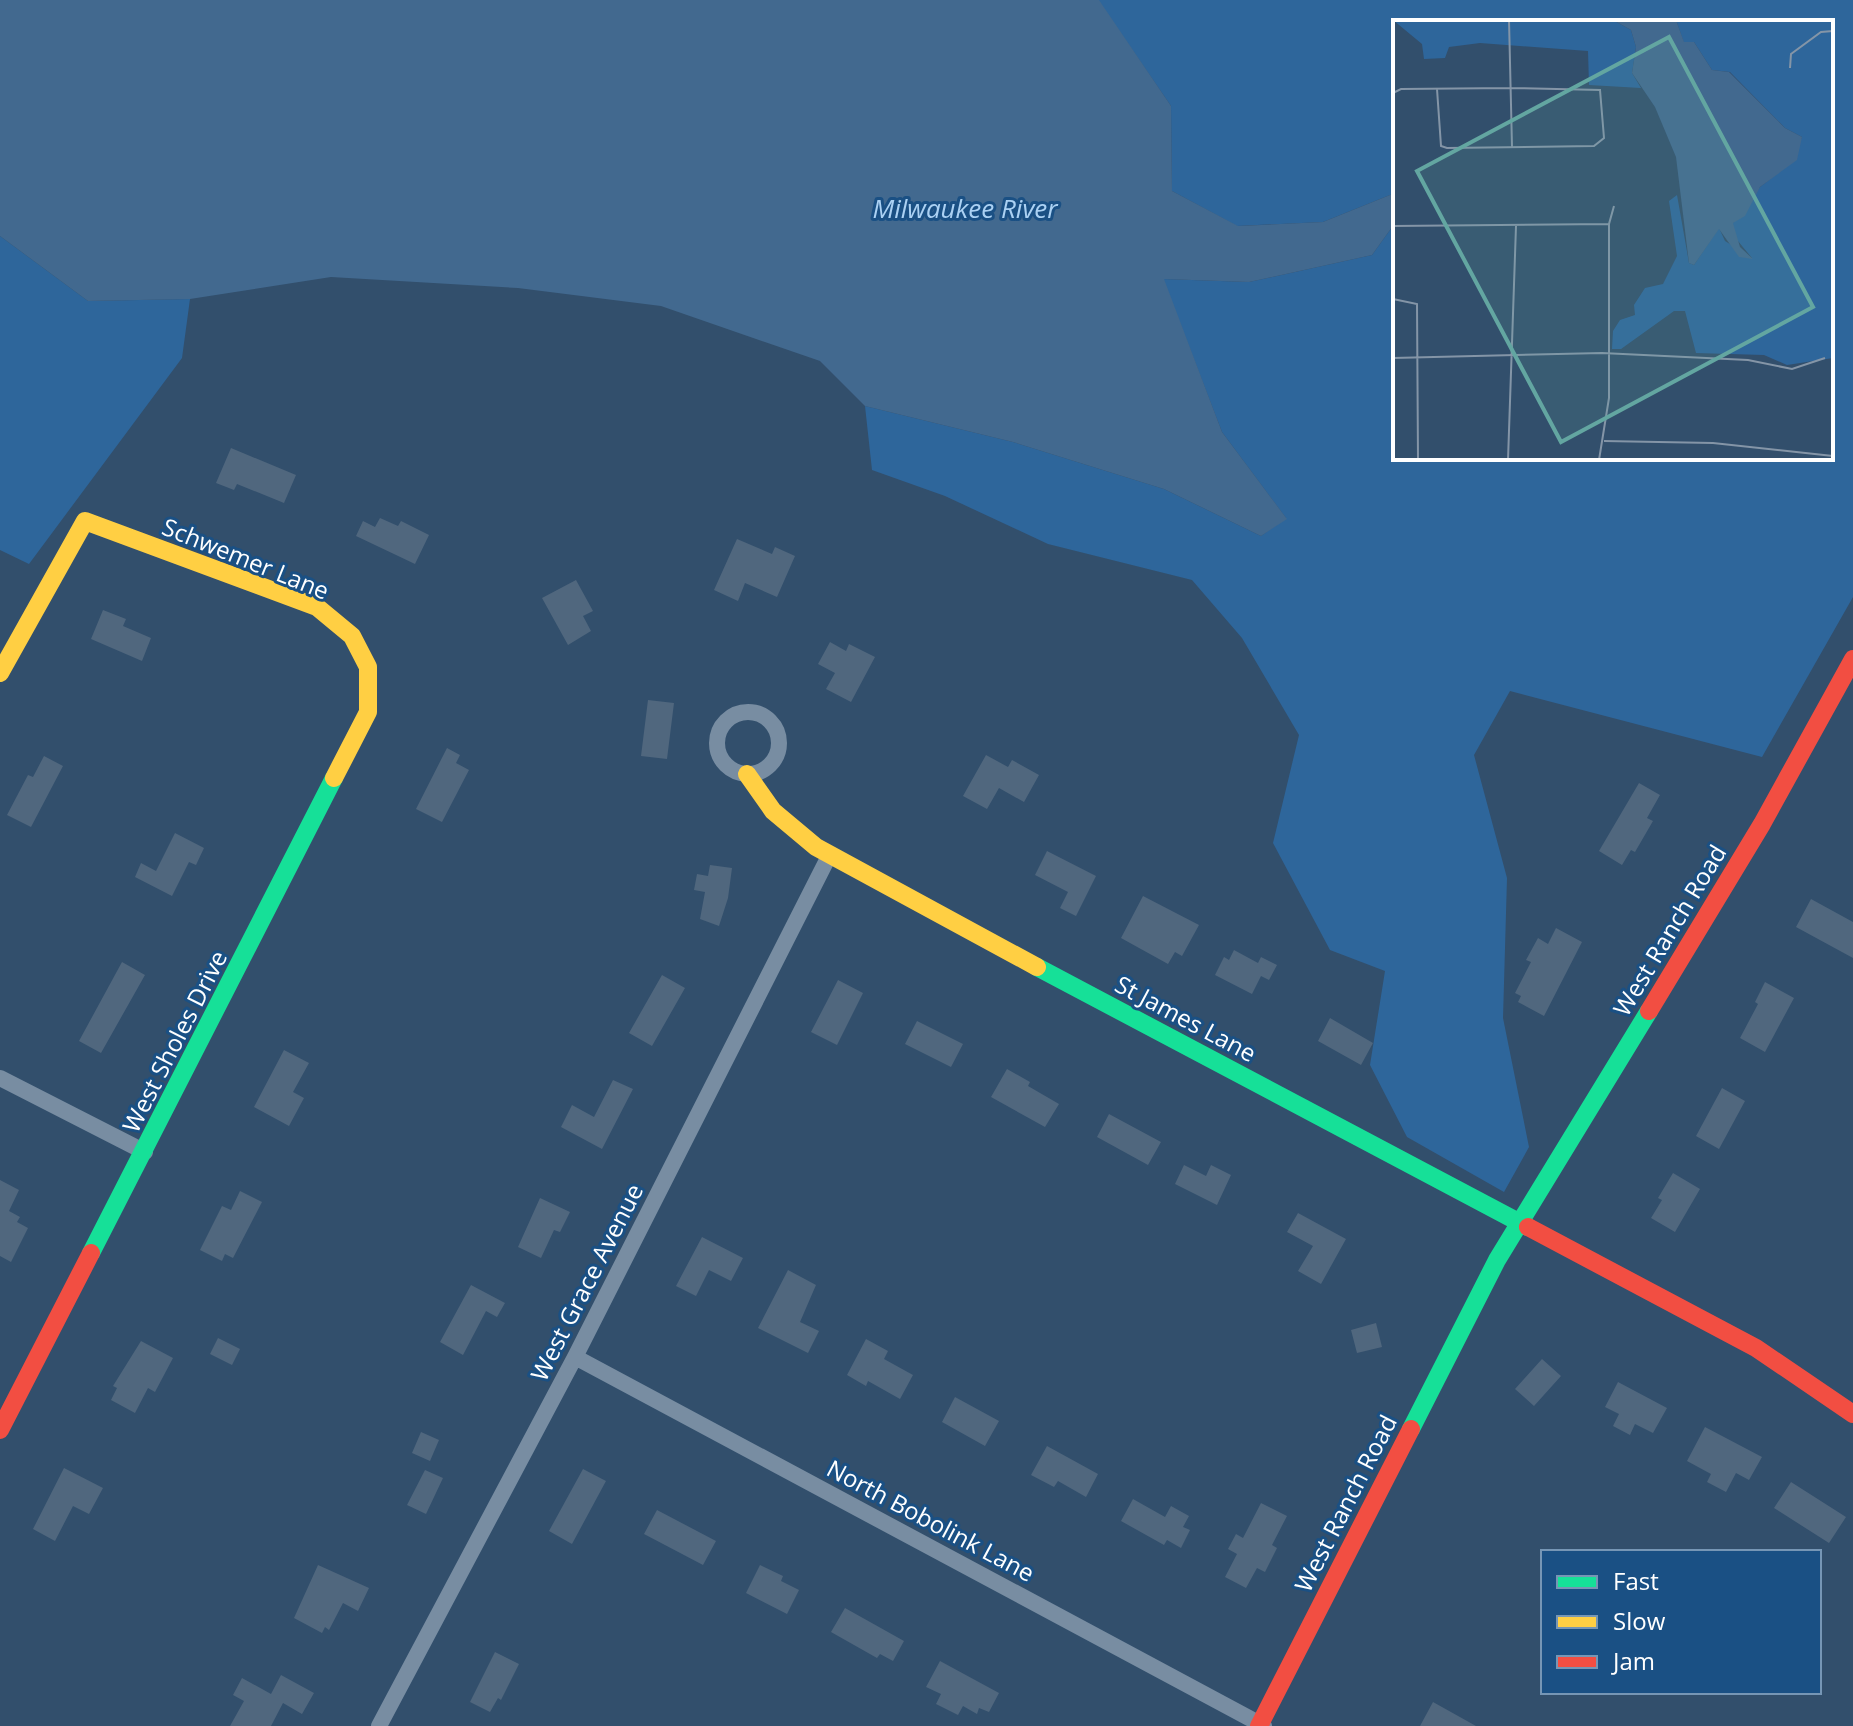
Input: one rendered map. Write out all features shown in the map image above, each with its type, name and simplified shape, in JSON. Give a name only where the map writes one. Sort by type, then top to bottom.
[{"type":"street","name":"Schwemer Lane","points":[[0,673],[85,521],[317,607],[352,636],[368,667]]},
{"type":"street","name":"West Ranch Road","points":[[1261,1725],[1497,1260],[1762,824],[1853,659]]},
{"type":"street","name":"West Sholes Drive","points":[[0,1430],[368,712],[368,667]]},
{"type":"street","name":"St James Lane","points":[[747,774],[774,814],[807,843],[829,856],[1756,1348],[1853,1414]]},
{"type":"street","name":"West Grace Avenue","points":[[379,1726],[575,1357],[829,856]]},
{"type":"street","points":[[0,1078],[145,1152]]},
{"type":"street","name":"North Bobolink Lane","points":[[575,1357],[1261,1725]]},
{"type":"shaded area","points":[[1098,0],[1853,0],[1853,597],[1762,757],[1510,691],[1474,755],[1507,878],[1503,1018],[1529,1147],[1504,1192],[1407,1137],[1370,1065],[1385,971],[1330,950],[1273,843],[1299,735],[1242,638],[1192,580],[1048,544],[945,496],[872,470],[865,406],[1013,442],[1164,489],[1261,536],[1286,518],[1222,432],[1163,279],[1249,282],[1372,255],[1393,226],[1393,460],[1833,460],[1833,20],[1393,20],[1393,194],[1323,222],[1237,226],[1172,191],[1171,106]]},
{"type":"shaded area","points":[[0,236],[88,301],[190,299],[182,358],[29,564],[0,550]]},
{"type":"water","name":"Milwaukee River","points":[[0,0],[1099,0],[1171,106],[1172,191],[1238,226],[1323,222],[1393,194],[1393,226],[1372,255],[1249,282],[1164,279],[1222,432],[1287,519],[1261,536],[1164,489],[1013,442],[865,406],[820,361],[661,306],[518,288],[331,277],[190,299],[88,301],[0,236]]},
{"type":"building","points":[[231,448],[296,475],[284,503],[237,484],[234,490],[216,483]]},
{"type":"building","points":[[380,518],[398,526],[401,521],[429,535],[415,564],[356,536],[363,521],[375,527]]},
{"type":"building","points":[[737,539],[772,554],[775,547],[795,556],[777,597],[745,583],[738,601],[714,590]]},
{"type":"building","points":[[576,580],[593,611],[583,616],[591,631],[568,645],[542,598]]},
{"type":"building","points":[[103,610],[126,619],[123,626],[151,638],[142,661],[91,639]]},
{"type":"building","points":[[830,642],[846,651],[849,644],[875,657],[851,702],[826,689],[835,673],[818,664]]},
{"type":"building","points":[[648,700],[674,703],[667,759],[641,756]]},
{"type":"building","points":[[447,748],[460,755],[456,763],[469,770],[442,822],[416,809]]},
{"type":"building","points":[[986,755],[1008,767],[1012,760],[1039,775],[1024,802],[999,788],[987,809],[963,796]]},
{"type":"building","points":[[44,756],[63,766],[31,827],[7,815],[28,775],[33,777]]},
{"type":"building","points":[[1639,783],[1660,795],[1647,818],[1653,821],[1635,852],[1631,850],[1622,865],[1599,851]]},
{"type":"building","points":[[175,833],[204,848],[196,865],[189,862],[172,896],[135,877],[141,863],[156,871]]},
{"type":"building","points":[[1047,851],[1096,876],[1076,916],[1060,908],[1068,892],[1035,875]]},
{"type":"building","points":[[710,865],[732,868],[728,898],[719,926],[700,919],[705,892],[694,890],[697,874],[708,876]]},
{"type":"building","points":[[1143,896],[1199,925],[1182,956],[1175,952],[1168,964],[1121,938]]},
{"type":"building","points":[[1811,899],[1853,922],[1853,958],[1796,927]]},
{"type":"building","points":[[1556,928],[1582,942],[1544,1016],[1518,1002],[1521,996],[1515,993],[1531,962],[1526,960],[1538,938],[1548,944]]},
{"type":"building","points":[[1234,950],[1258,963],[1261,957],[1277,965],[1269,980],[1261,976],[1252,994],[1215,975],[1224,957],[1229,960]]},
{"type":"building","points":[[122,962],[145,975],[101,1053],[79,1041]]},
{"type":"building","points":[[662,975],[685,988],[652,1046],[629,1033]]},
{"type":"building","points":[[838,980],[863,993],[837,1045],[811,1032]]},
{"type":"building","points":[[1765,982],[1794,998],[1765,1052],[1740,1038],[1758,1004],[1755,1002]]},
{"type":"building","points":[[1330,1018],[1373,1043],[1361,1065],[1318,1041]]},
{"type":"building","points":[[917,1021],[963,1044],[951,1067],[905,1044]]},
{"type":"building","points":[[284,1050],[309,1063],[293,1092],[304,1098],[289,1126],[254,1107]]},
{"type":"building","points":[[1007,1069],[1059,1104],[1045,1127],[991,1097]]},
{"type":"building","points":[[613,1080],[633,1089],[602,1149],[561,1127],[572,1105],[594,1117]]},
{"type":"building","points":[[1722,1088],[1745,1101],[1719,1149],[1696,1136]]},
{"type":"building","points":[[1109,1114],[1161,1142],[1148,1165],[1097,1137]]},
{"type":"building","points":[[1184,1165],[1206,1176],[1211,1165],[1231,1175],[1217,1205],[1175,1184]]},
{"type":"building","points":[[1673,1173],[1700,1189],[1675,1232],[1651,1218],[1662,1200],[1658,1198]]},
{"type":"building","points":[[0,1180],[19,1190],[9,1211],[20,1217],[17,1222],[28,1228],[11,1262],[0,1256]]},
{"type":"building","points":[[240,1191],[262,1202],[233,1258],[225,1254],[222,1261],[200,1250],[222,1206],[231,1210]]},
{"type":"building","points":[[540,1198],[570,1212],[560,1232],[554,1230],[541,1258],[518,1247]]},
{"type":"building","points":[[1298,1213],[1346,1239],[1321,1284],[1298,1271],[1313,1246],[1287,1232]]},
{"type":"building","points":[[702,1237],[743,1258],[731,1281],[709,1270],[696,1296],[676,1286]]},
{"type":"building","points":[[788,1270],[816,1285],[800,1322],[819,1331],[808,1353],[758,1328]]},
{"type":"building","points":[[471,1285],[505,1303],[497,1317],[486,1311],[463,1355],[440,1342]]},
{"type":"building","points":[[1376,1323],[1382,1347],[1357,1353],[1351,1330]]},
{"type":"building","points":[[218,1338],[240,1349],[232,1365],[210,1354]]},
{"type":"building","points":[[866,1339],[888,1351],[884,1359],[913,1375],[900,1399],[868,1381],[866,1386],[847,1375]]},
{"type":"building","points":[[141,1341],[173,1358],[155,1392],[148,1388],[135,1413],[111,1400],[117,1388],[113,1386]]},
{"type":"building","points":[[1542,1359],[1561,1376],[1534,1406],[1515,1389]]},
{"type":"building","points":[[1618,1382],[1667,1408],[1653,1433],[1635,1424],[1630,1435],[1613,1426],[1619,1414],[1605,1407]]},
{"type":"building","points":[[955,1397],[999,1421],[985,1446],[942,1422]]},
{"type":"building","points":[[1705,1427],[1762,1457],[1749,1480],[1736,1473],[1726,1492],[1707,1482],[1711,1474],[1687,1461]]},
{"type":"building","points":[[421,1432],[439,1440],[430,1461],[412,1453]]},
{"type":"building","points":[[1047,1446],[1098,1474],[1086,1497],[1058,1481],[1054,1487],[1031,1475]]},
{"type":"building","points":[[64,1468],[103,1488],[89,1514],[73,1506],[55,1541],[33,1529]]},
{"type":"building","points":[[583,1469],[606,1481],[572,1544],[549,1531]]},
{"type":"building","points":[[425,1470],[443,1478],[426,1514],[407,1505]]},
{"type":"building","points":[[1791,1482],[1846,1517],[1829,1543],[1774,1508]]},
{"type":"building","points":[[1133,1499],[1165,1517],[1171,1506],[1189,1516],[1183,1527],[1190,1530],[1181,1548],[1167,1540],[1164,1545],[1121,1521]]},
{"type":"building","points":[[1261,1503],[1287,1516],[1272,1545],[1277,1548],[1265,1572],[1257,1568],[1246,1588],[1225,1577],[1237,1554],[1228,1549],[1236,1534],[1243,1538]]},
{"type":"building","points":[[657,1510],[716,1541],[703,1565],[644,1534]]},
{"type":"building","points":[[318,1565],[369,1588],[358,1611],[343,1603],[329,1630],[325,1627],[322,1633],[294,1618]]},
{"type":"building","points":[[760,1565],[783,1576],[781,1581],[799,1590],[787,1614],[746,1593]]},
{"type":"building","points":[[845,1608],[904,1641],[893,1661],[880,1654],[877,1658],[831,1632]]},
{"type":"building","points":[[495,1652],[519,1664],[501,1700],[498,1698],[490,1712],[470,1702]]},
{"type":"building","points":[[940,1661],[999,1693],[989,1712],[979,1708],[977,1714],[963,1706],[958,1715],[936,1704],[941,1694],[926,1687]]},
{"type":"building","points":[[281,1675],[314,1693],[302,1714],[283,1703],[271,1726],[230,1726],[244,1701],[233,1695],[242,1678],[271,1694]]},
{"type":"building","points":[[1433,1702],[1476,1726],[1420,1726]]},
{"type":"traffic: fast","points":[[91,1253],[334,778]]},
{"type":"traffic: fast","points":[[1037,967],[1528,1227]]},
{"type":"traffic: fast","points":[[1411,1429],[1497,1260],[1649,1011]]},
{"type":"traffic: slow","points":[[0,673],[85,521],[317,607],[352,636],[368,667],[368,712],[334,778]]},
{"type":"traffic: slow","points":[[747,774],[773,811],[816,847],[1037,967]]},
{"type":"traffic: jam","points":[[1649,1011],[1762,824],[1853,659]]},
{"type":"traffic: jam","points":[[1528,1227],[1756,1348],[1853,1414]]},
{"type":"traffic: jam","points":[[0,1430],[91,1253]]},
{"type":"traffic: jam","points":[[1259,1726],[1411,1429]]}]
